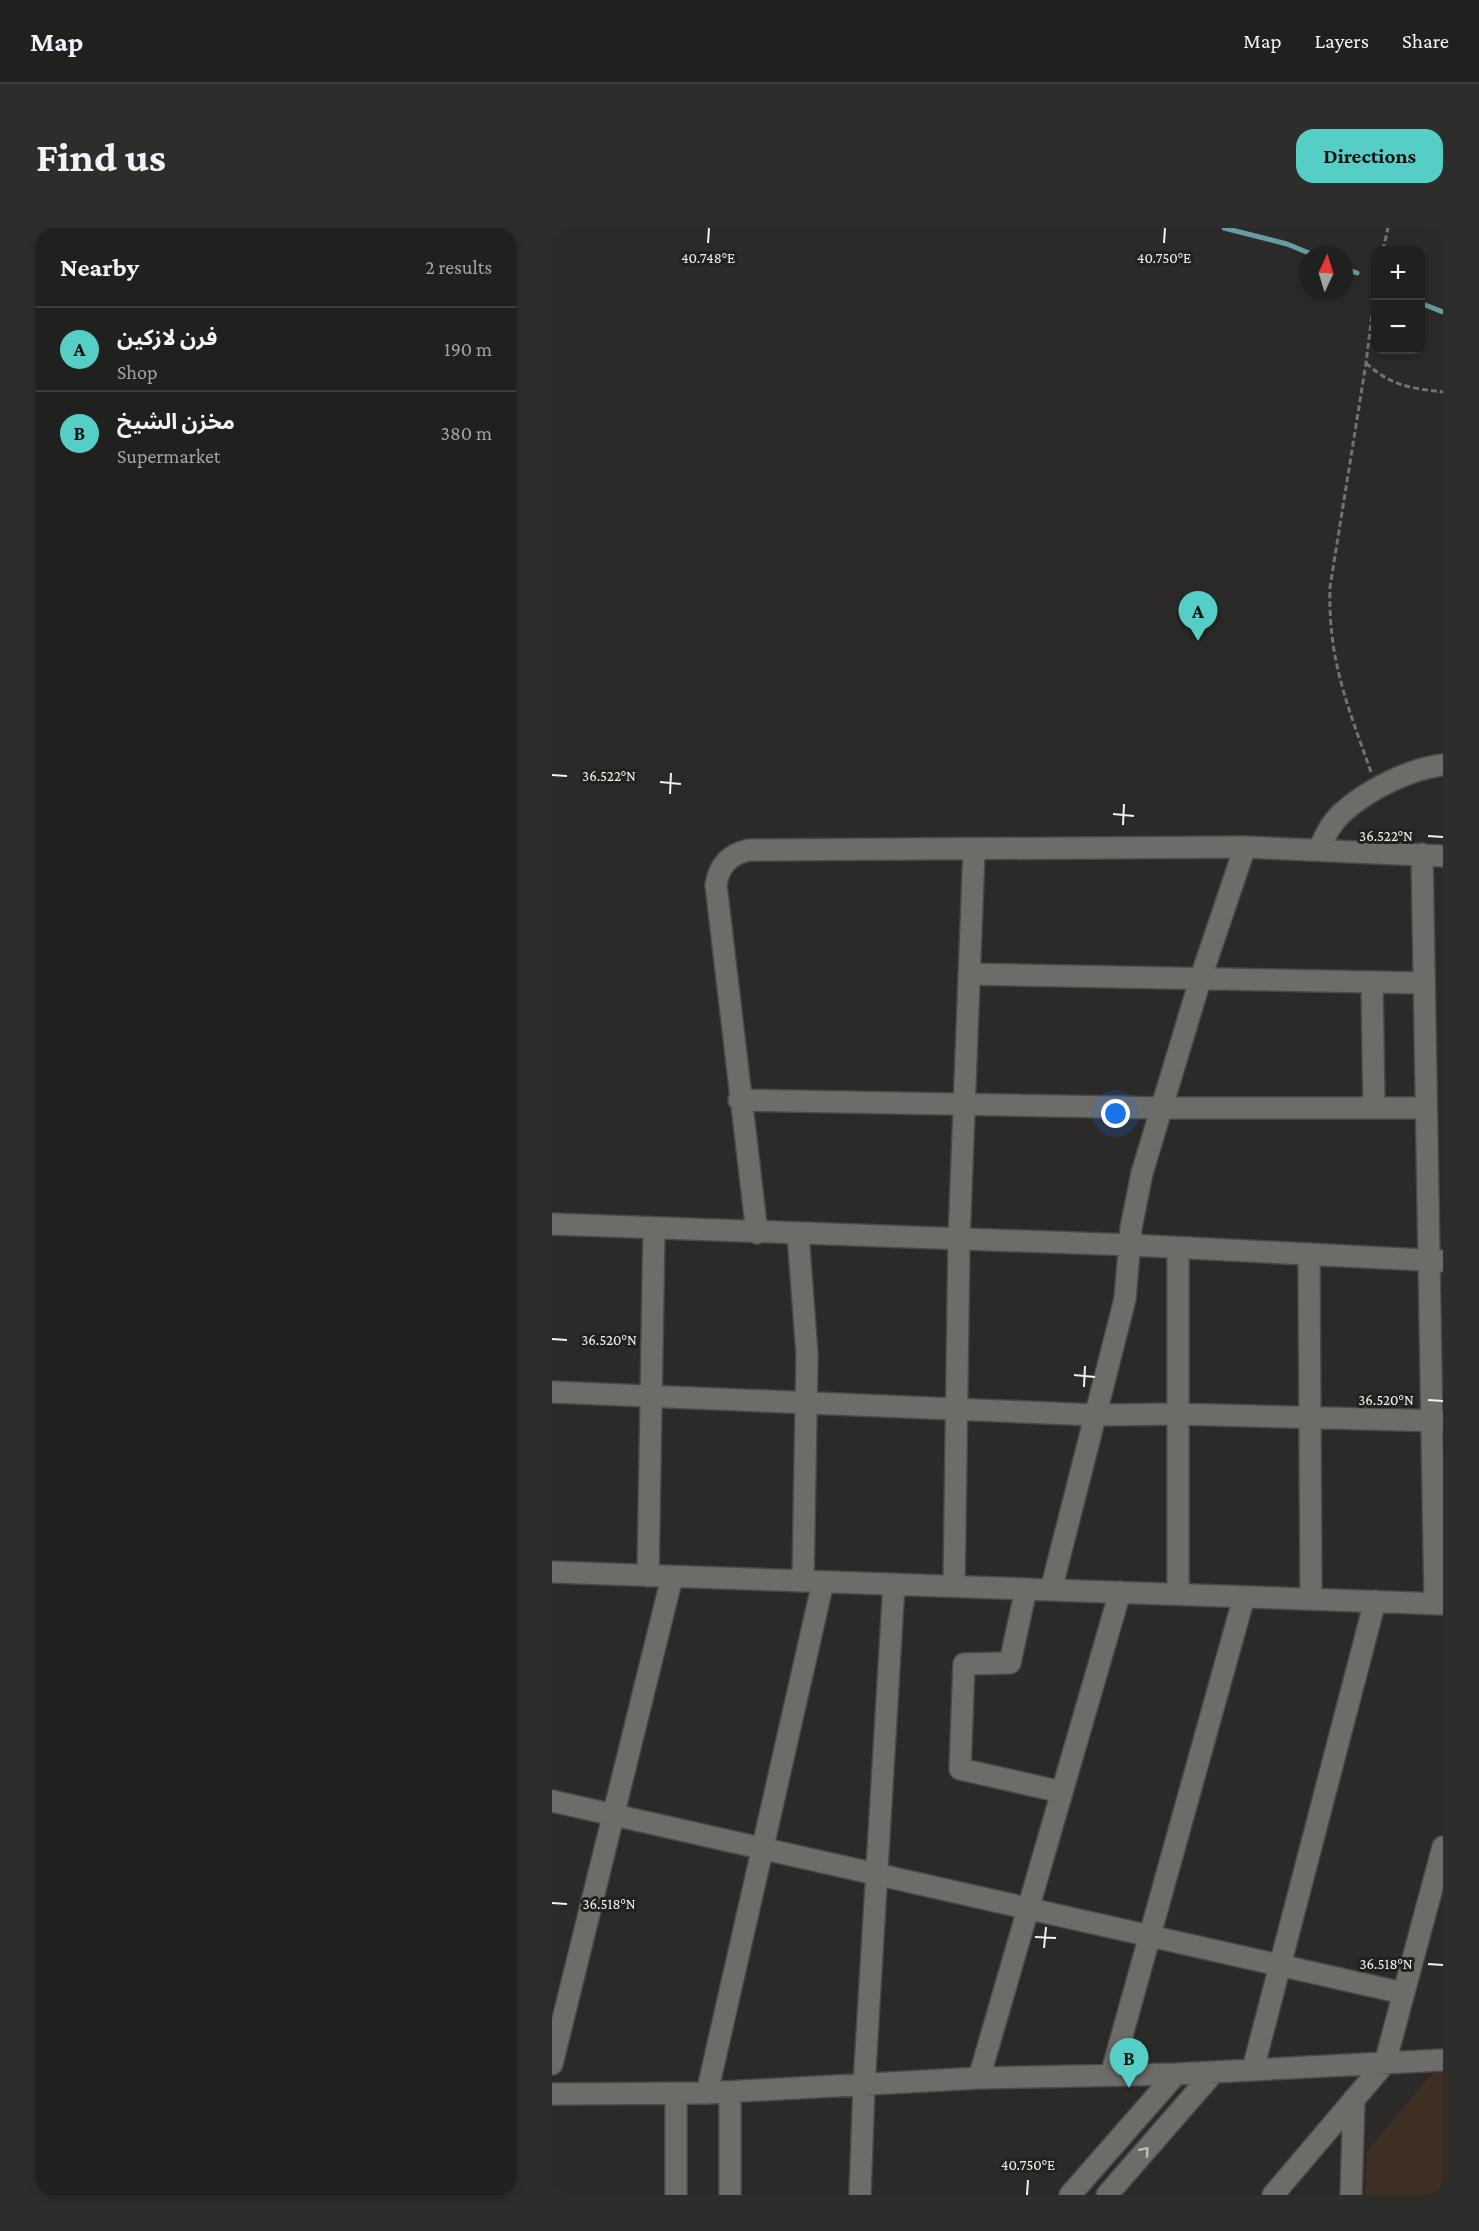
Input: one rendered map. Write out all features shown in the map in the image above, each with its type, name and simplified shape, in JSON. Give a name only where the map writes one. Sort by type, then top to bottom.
[{"type":"street","points":[[1319,849],[1328,829],[1340,814],[1377,790],[1415,771],[1443,765]]},
{"type":"street","points":[[1050,1590],[1125,1299],[1131,1228],[1142,1173],[1201,977],[1245,847]]},
{"type":"street","points":[[757,1233],[716,885],[717,876],[726,861],[733,855],[749,850],[1245,847],[1443,856]]},
{"type":"street","points":[[954,1586],[959,1240],[974,850]]},
{"type":"street","points":[[552,1572],[1439,1604],[1436,1261],[1426,1108],[1422,854]]},
{"type":"street","points":[[969,974],[1424,983]]},
{"type":"street","points":[[1372,982],[1374,1108]]},
{"type":"street","points":[[740,1100],[963,1102],[1162,1108],[1426,1108]]},
{"type":"street","points":[[552,1224],[798,1235],[1131,1245],[1436,1261]]},
{"type":"street","points":[[648,1576],[654,1229]]},
{"type":"street","points":[[707,2093],[762,1848],[813,1582],[807,1354],[798,1235]]},
{"type":"street","points":[[1178,1248],[1178,1594]]},
{"type":"street","points":[[1309,1255],[1312,1417],[1311,1599]]},
{"type":"street","points":[[552,1392],[1095,1415],[1178,1414],[1437,1421]]},
{"type":"street","points":[[552,2064],[672,1576]]},
{"type":"street","points":[[860,2195],[864,2086],[894,1584]]},
{"type":"street","points":[[1026,1589],[1010,1663],[964,1664],[960,1769],[1062,1792]]},
{"type":"street","points":[[980,2078],[1120,1592]]},
{"type":"street","points":[[1111,2075],[1244,1596]]},
{"type":"street","points":[[1253,2069],[1375,1601]]},
{"type":"street","points":[[552,1801],[878,1876],[1150,1934],[1403,1994]]},
{"type":"street","points":[[1273,2195],[1384,2063],[1443,1846]]},
{"type":"street","points":[[552,2094],[707,2093],[980,2078],[1176,2074],[1443,2060]]},
{"type":"street","points":[[1107,2195],[1214,2072]]},
{"type":"street","points":[[1070,2195],[1176,2074]]},
{"type":"street","points":[[730,2092],[730,2195]]},
{"type":"street","points":[[676,2093],[676,2195]]},
{"type":"street","points":[[1351,2195],[1354,2099]]},
{"type":"path","points":[[1384,246],[1388,228]]},
{"type":"path","points":[[1374,300],[1366,363],[1330,587],[1330,610],[1334,663],[1377,790]]},
{"type":"path","points":[[1366,363],[1381,377],[1405,388],[1443,392]]},
{"type":"shaded area","points":[[1433,2072],[1443,2072],[1443,2195],[1365,2195],[1367,2151]]},
{"type":"waterway","points":[[1224,228],[1299,249]]},
{"type":"waterway","points":[[1353,271],[1357,273]]},
{"type":"waterway","points":[[1425,305],[1443,312]]},
{"type":"place","name":"فرن لازكين","points":[[1198,641]]},
{"type":"place","name":"مخزن الشيخ","points":[[1129,2088]]}]
